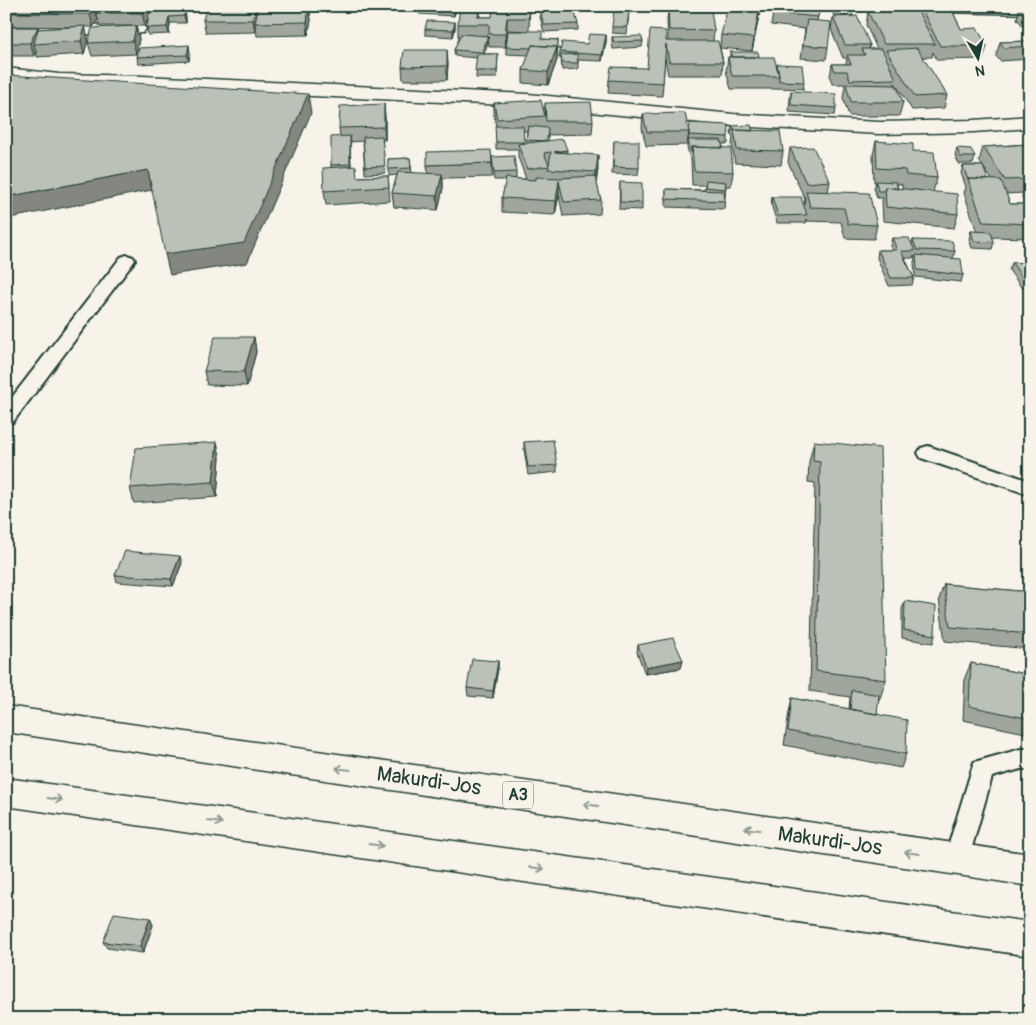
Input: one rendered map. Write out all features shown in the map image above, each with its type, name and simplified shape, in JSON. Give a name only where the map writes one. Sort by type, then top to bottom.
[{"type":"main road","points":[[891,6],[1030,9]]},
{"type":"main road","points":[[6,31],[137,29]]},
{"type":"main road","points":[[6,74],[94,82],[528,100],[733,120],[869,127],[972,126],[1030,122]]},
{"type":"main road","name":"Makurdi-Jos","points":[[6,719],[1030,870]]},
{"type":"main road","points":[[6,792],[1030,939]]},
{"type":"lane","points":[[6,418],[127,260]]},
{"type":"lane","points":[[928,453],[1030,488]]},
{"type":"lane","points":[[957,860],[982,769],[1021,759],[1030,759]]},
{"type":"building","points":[[6,6],[94,6],[90,14],[6,13]]},
{"type":"building","points":[[99,6],[145,6],[142,13],[96,13]]},
{"type":"building","points":[[207,6],[256,6],[253,20],[203,20]]},
{"type":"building","points":[[419,6],[455,6],[454,10],[419,8]]},
{"type":"building","points":[[460,6],[479,6],[478,17],[492,17],[493,6],[529,6],[529,18],[507,18],[505,34],[489,34],[489,24],[458,24]]},
{"type":"building","points":[[673,6],[709,6],[710,9],[674,8]]},
{"type":"building","points":[[728,6],[760,6],[754,38],[721,35]]},
{"type":"building","points":[[775,6],[820,6],[818,17],[773,13]]},
{"type":"building","points":[[834,6],[850,6],[853,16],[836,15]]},
{"type":"building","points":[[920,6],[950,6],[961,29],[977,28],[987,46],[940,46]]},
{"type":"building","points":[[1021,6],[1030,6],[1030,17]]},
{"type":"building","points":[[309,7],[307,22],[255,23],[258,8]]},
{"type":"building","points":[[668,8],[711,9],[714,31],[669,30]]},
{"type":"building","points":[[574,9],[578,24],[544,25],[540,10]]},
{"type":"building","points":[[614,10],[629,11],[627,27],[612,27]]},
{"type":"building","points":[[185,11],[184,16],[169,17],[167,27],[147,28],[149,13]]},
{"type":"building","points":[[868,12],[918,12],[935,44],[884,44]]},
{"type":"building","points":[[857,16],[870,45],[845,45],[833,17]]},
{"type":"building","points":[[807,20],[831,22],[828,47],[803,45]]},
{"type":"building","points":[[427,21],[455,22],[453,30],[425,29]]},
{"type":"building","points":[[85,26],[81,41],[34,44],[38,29]]},
{"type":"building","points":[[136,26],[133,41],[88,43],[92,28]]},
{"type":"building","points":[[6,27],[38,27],[30,43],[6,43]]},
{"type":"building","points":[[650,30],[666,31],[666,41],[718,41],[723,62],[669,62],[666,44],[663,83],[609,80],[611,67],[647,68]]},
{"type":"building","points":[[508,31],[542,31],[542,39],[558,40],[558,49],[557,47],[532,45],[531,48],[506,47]]},
{"type":"building","points":[[461,34],[488,36],[482,52],[454,50]]},
{"type":"building","points":[[589,34],[606,35],[602,55],[560,52],[562,42],[587,44]]},
{"type":"building","points":[[641,36],[643,41],[614,42],[612,37]]},
{"type":"building","points":[[1030,41],[1030,46],[1004,48],[1000,42]]},
{"type":"building","points":[[189,45],[187,55],[137,57],[139,48]]},
{"type":"building","points":[[532,45],[557,47],[548,72],[523,70]]},
{"type":"building","points":[[917,48],[947,95],[915,97],[886,50]]},
{"type":"building","points":[[862,49],[882,49],[896,79],[850,80],[847,71],[835,71],[832,64],[851,64],[847,55],[865,55]]},
{"type":"building","points":[[404,50],[447,50],[447,66],[402,67]]},
{"type":"building","points":[[730,52],[758,52],[759,57],[732,57]]},
{"type":"building","points":[[477,54],[498,54],[497,71],[475,71]]},
{"type":"building","points":[[577,54],[578,63],[562,63],[561,55]]},
{"type":"building","points":[[728,57],[774,57],[779,76],[732,76]]},
{"type":"building","points":[[777,64],[802,65],[804,82],[779,81]]},
{"type":"building","points":[[6,75],[308,94],[244,243],[165,254],[148,170],[6,197]]},
{"type":"building","points":[[846,84],[896,85],[903,102],[851,102]]},
{"type":"building","points":[[791,91],[836,94],[836,108],[791,105]]},
{"type":"building","points":[[541,100],[545,116],[497,119],[494,103]]},
{"type":"building","points":[[591,102],[593,121],[546,121],[545,103]]},
{"type":"building","points":[[384,104],[384,127],[339,128],[340,106]]},
{"type":"building","points":[[685,113],[689,132],[647,132],[643,114]]},
{"type":"building","points":[[690,123],[729,125],[728,137],[689,135]]},
{"type":"building","points":[[751,125],[753,131],[734,131],[732,126]]},
{"type":"building","points":[[495,126],[523,126],[524,142],[496,142]]},
{"type":"building","points":[[528,126],[548,128],[547,141],[526,140]]},
{"type":"building","points":[[734,130],[780,131],[783,151],[737,150]]},
{"type":"building","points":[[350,136],[350,164],[331,165],[331,137]]},
{"type":"building","points":[[382,136],[385,166],[365,167],[363,137]]},
{"type":"building","points":[[563,139],[567,150],[554,152],[598,155],[596,172],[548,169],[549,166],[527,169],[518,144]],"holes":[[[551,152],[549,165],[544,153]]]},
{"type":"building","points":[[688,140],[721,140],[723,148],[692,147],[691,152]]},
{"type":"building","points":[[614,141],[639,141],[639,168],[613,167]]},
{"type":"building","points":[[876,141],[913,144],[913,151],[934,152],[937,178],[906,175],[905,170],[877,168]]},
{"type":"building","points":[[1030,144],[1030,179],[1005,180],[983,147]]},
{"type":"building","points":[[692,147],[731,148],[733,172],[694,171]]},
{"type":"building","points":[[813,147],[830,181],[806,183],[790,148]]},
{"type":"building","points":[[957,148],[971,149],[975,157],[960,157]]},
{"type":"building","points":[[491,150],[492,163],[427,165],[427,152]]},
{"type":"building","points":[[514,156],[516,172],[494,173],[492,157]]},
{"type":"building","points":[[410,158],[411,168],[388,169],[388,159]]},
{"type":"building","points":[[356,166],[357,177],[388,176],[389,187],[324,191],[323,168]]},
{"type":"building","points":[[963,166],[983,166],[988,180],[968,180]]},
{"type":"building","points":[[398,172],[442,174],[437,196],[392,193]]},
{"type":"building","points":[[595,176],[601,200],[564,202],[559,181],[556,201],[502,198],[506,178],[536,180],[536,177]]},
{"type":"building","points":[[968,179],[1001,180],[1010,204],[1030,204],[1030,224],[983,222]]},
{"type":"building","points":[[706,180],[726,182],[725,189],[705,187]]},
{"type":"building","points":[[876,181],[896,182],[898,189],[885,187],[884,191],[878,191]]},
{"type":"building","points":[[620,182],[642,183],[642,203],[620,202]]},
{"type":"building","points":[[1026,183],[1030,183],[1030,191]]},
{"type":"building","points":[[885,187],[957,194],[958,214],[886,207]]},
{"type":"building","points":[[666,189],[724,191],[725,201],[666,199]]},
{"type":"building","points":[[806,191],[869,193],[877,225],[848,224],[844,208],[810,207]]},
{"type":"building","points":[[772,197],[801,197],[807,215],[778,216]]},
{"type":"building","points":[[971,231],[991,232],[994,242],[974,241]]},
{"type":"building","points":[[892,238],[909,238],[915,251],[901,251],[914,278],[891,278],[878,250],[897,250]]},
{"type":"building","points":[[913,240],[952,241],[955,251],[917,250]]},
{"type":"building","points":[[916,255],[961,259],[963,275],[917,270]]},
{"type":"building","points":[[1028,262],[1030,264],[1030,279],[1024,280],[1012,263]]},
{"type":"building","points":[[215,337],[254,337],[244,372],[204,371]]},
{"type":"building","points":[[553,440],[557,465],[528,467],[524,442]]},
{"type":"building","points":[[814,441],[880,448],[886,680],[816,671],[820,462],[813,461]]},
{"type":"building","points":[[217,442],[213,482],[130,488],[136,448]]},
{"type":"building","points":[[125,551],[180,556],[171,579],[115,575]]},
{"type":"building","points":[[944,584],[1030,592],[1030,634],[950,627]]},
{"type":"building","points":[[905,601],[936,606],[935,635],[904,630]]},
{"type":"building","points":[[673,638],[683,660],[646,667],[638,645]]},
{"type":"building","points":[[472,659],[498,661],[493,691],[467,688]]},
{"type":"building","points":[[971,663],[1030,675],[1030,719],[969,706]]},
{"type":"building","points":[[852,690],[879,695],[877,714],[850,709]]},
{"type":"building","points":[[792,698],[907,720],[906,754],[788,731]]},
{"type":"building","points":[[114,913],[150,918],[140,946],[103,942]]}]
